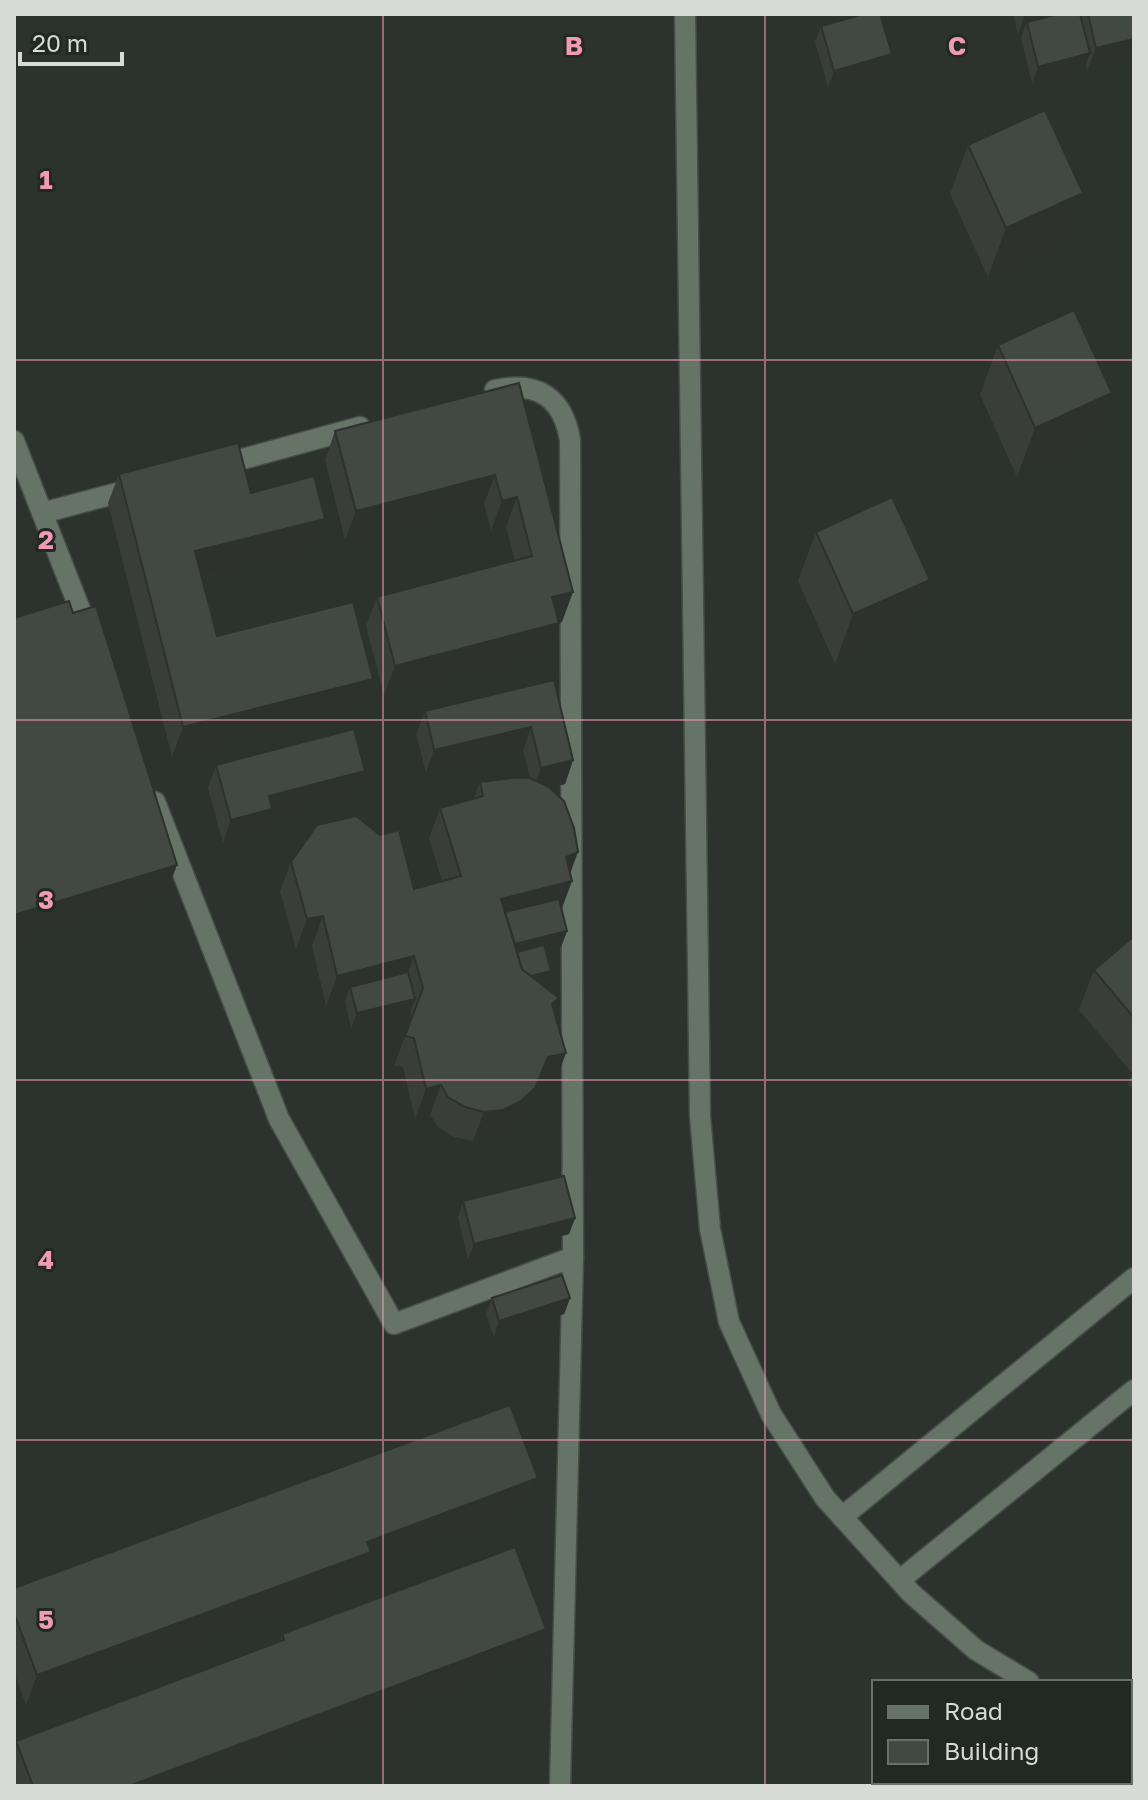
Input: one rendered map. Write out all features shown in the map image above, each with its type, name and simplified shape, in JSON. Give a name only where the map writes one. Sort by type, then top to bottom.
[{"type":"street","points":[[685,14],[700,1116],[710,1229],[729,1322],[771,1414],[825,1498],[900,1580],[976,1650],[1026,1680]]},
{"type":"street","points":[[483,394],[515,386],[532,388],[560,408],[570,440],[573,1257],[560,1786]]},
{"type":"street","points":[[194,472],[376,423]]},
{"type":"street","points":[[14,441],[94,646]]},
{"type":"street","points":[[42,513],[149,484]]},
{"type":"street","points":[[146,779],[279,1119],[394,1324],[573,1257]]},
{"type":"street","points":[[842,1517],[1134,1278]]},
{"type":"street","points":[[900,1580],[1134,1390]]},
{"type":"building","points":[[864,14],[880,14],[892,54],[834,71],[821,26]]},
{"type":"building","points":[[1059,14],[1080,14],[1090,53],[1038,67],[1027,22]]},
{"type":"building","points":[[1088,14],[1134,14],[1134,39],[1096,48]]},
{"type":"building","points":[[1045,110],[1083,193],[1006,228],[968,145]]},
{"type":"building","points":[[1074,310],[1112,393],[1035,428],[998,345]]},
{"type":"building","points":[[519,383],[573,592],[552,597],[559,623],[395,666],[377,597],[532,556],[517,497],[502,501],[495,475],[356,511],[335,431]]},
{"type":"building","points":[[238,443],[251,493],[314,476],[325,519],[195,551],[217,636],[353,602],[373,679],[183,727],[119,474]]},
{"type":"building","points":[[892,497],[930,580],[853,614],[816,532]]},
{"type":"building","points":[[69,601],[73,613],[96,606],[177,865],[14,915],[14,618]]},
{"type":"building","points":[[554,680],[573,760],[541,768],[531,727],[434,750],[425,711]]},
{"type":"building","points":[[354,729],[365,771],[269,796],[272,809],[231,820],[216,765]]},
{"type":"building","points":[[530,778],[549,787],[564,801],[574,828],[578,852],[566,857],[572,881],[501,899],[522,969],[559,998],[552,1004],[566,1053],[548,1057],[535,1088],[521,1101],[503,1110],[484,1112],[465,1107],[448,1097],[441,1085],[426,1089],[414,1038],[405,1036],[423,988],[414,956],[337,976],[323,916],[307,919],[291,862],[317,825],[356,816],[380,835],[399,830],[414,889],[461,876],[440,808],[483,796],[480,782]]},
{"type":"building","points":[[559,899],[567,931],[515,944],[505,912]]},
{"type":"building","points":[[1134,936],[1134,1018],[1094,970]]},
{"type":"building","points":[[544,945],[551,971],[531,976],[522,969],[517,952]]},
{"type":"building","points":[[408,972],[415,999],[357,1013],[350,987]]},
{"type":"building","points":[[564,1176],[575,1218],[474,1244],[463,1201]]},
{"type":"building","points":[[562,1275],[570,1298],[499,1321],[492,1298]]},
{"type":"building","points":[[510,1405],[538,1478],[367,1542],[371,1552],[37,1675],[14,1613],[14,1588]]},
{"type":"building","points":[[515,1547],[546,1629],[129,1786],[33,1786],[16,1741],[284,1640],[282,1634]]}]
